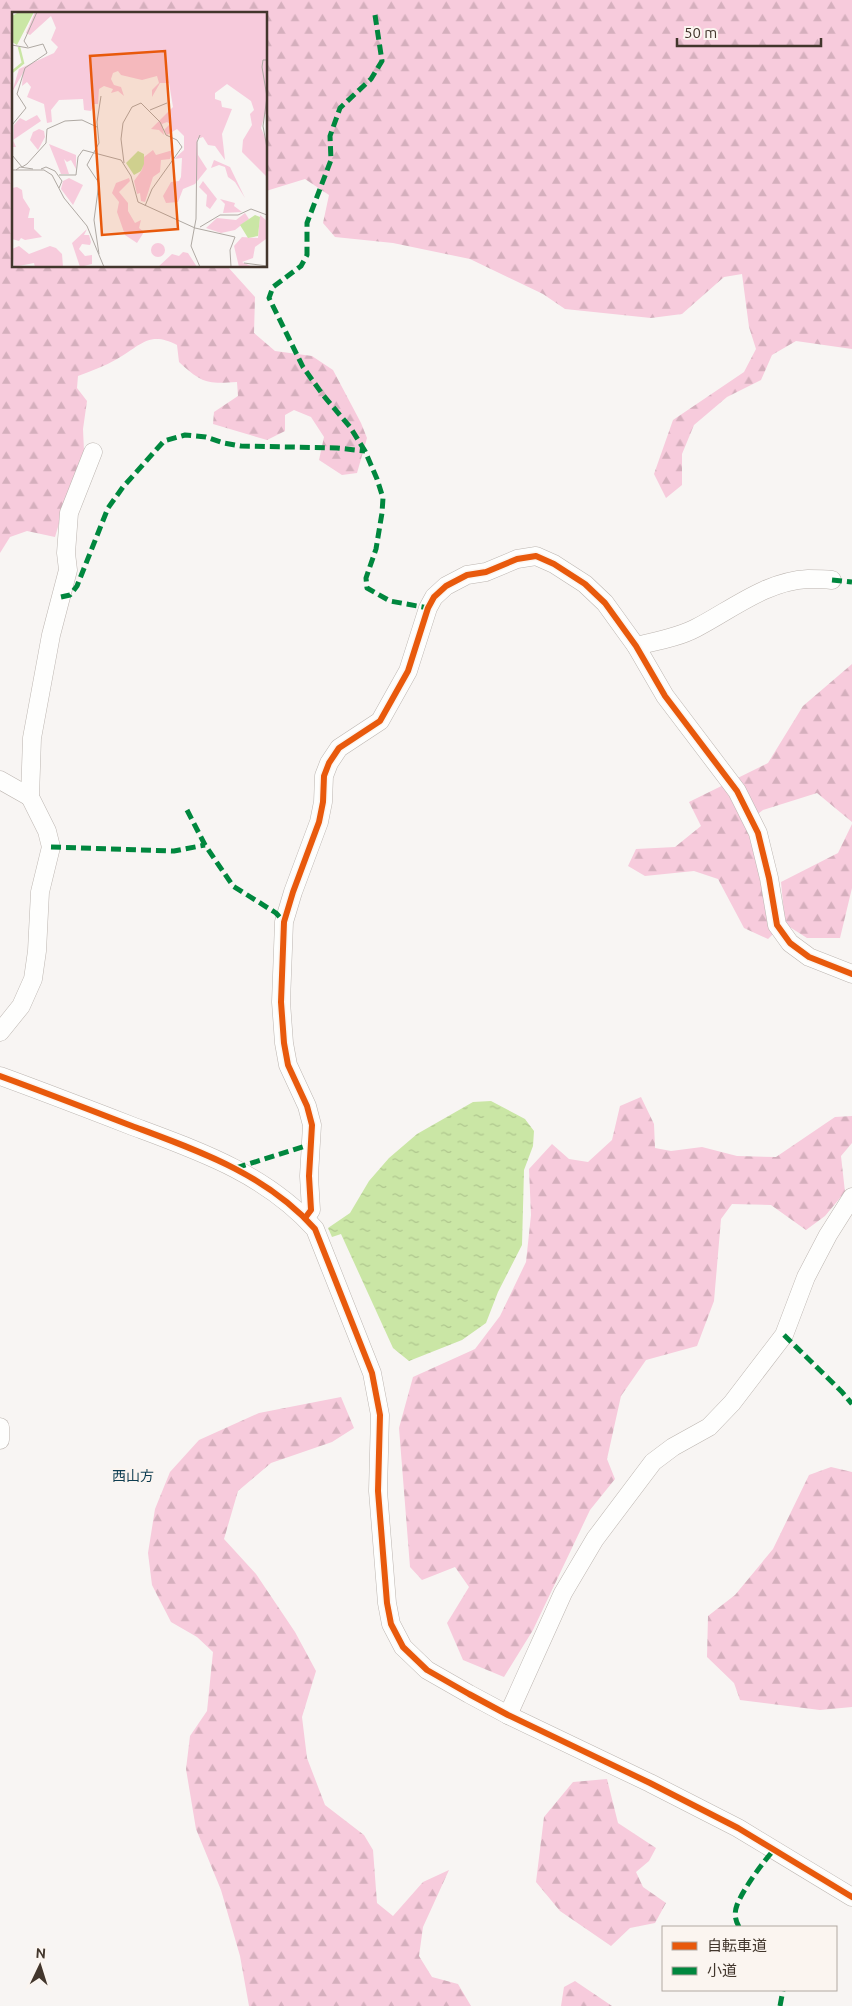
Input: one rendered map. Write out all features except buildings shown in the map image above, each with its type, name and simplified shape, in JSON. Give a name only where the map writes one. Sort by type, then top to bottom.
[{"type":"street","points":[[0,1032],[21,1006],[33,979],[37,951],[40,892],[52,847],[30,797],[33,730],[51,635],[68,570],[66,552],[69,513],[94,452]]},
{"type":"street","points":[[310,1224],[309,1176],[312,1125],[307,1106],[288,1065],[284,1043],[281,1002],[284,922],[319,822],[323,802],[324,776],[329,763],[339,748],[380,721],[408,671],[428,608],[434,597],[446,586],[467,576],[486,572],[517,559],[536,556],[554,564],[585,584],[605,603],[636,646],[665,696],[737,791],[758,833],[770,878],[777,926],[790,943],[809,957],[852,974]]},
{"type":"street","points":[[636,646],[676,636],[694,629],[758,593],[791,582],[807,579],[832,580]]},
{"type":"street","points":[[0,780],[30,797]]},
{"type":"street","points":[[0,1076],[160,1136],[236,1168],[268,1187],[310,1224],[322,1246],[374,1381],[380,1415],[378,1491],[387,1603],[391,1624],[404,1647],[427,1670],[508,1715],[650,1783],[738,1828],[852,1897]]},
{"type":"street","points":[[508,1715],[563,1593],[595,1539],[653,1462],[673,1447],[709,1427],[732,1403],[784,1335],[811,1269],[828,1235],[852,1197]]},
{"type":"street","points":[[0,1427],[0,1440]]},
{"type":"green space","points":[[0,0],[852,0],[852,349],[796,341],[772,355],[761,380],[727,397],[694,425],[682,454],[682,485],[666,498],[654,474],[673,420],[744,372],[756,349],[749,327],[742,274],[724,277],[682,314],[651,318],[565,309],[543,294],[470,259],[393,243],[335,237],[323,223],[329,195],[305,179],[268,190],[268,12],[12,12],[12,268],[229,268],[255,297],[254,333],[275,351],[312,356],[333,370],[367,438],[357,473],[342,475],[319,460],[324,437],[311,417],[294,410],[285,415],[285,431],[267,440],[213,424],[214,412],[238,396],[237,382],[218,383],[199,378],[179,362],[177,345],[159,339],[152,339],[108,364],[78,376],[77,388],[87,401],[83,429],[84,451],[55,537],[27,531],[10,537],[0,553]]},
{"type":"green space","points":[[852,664],[852,822],[817,793],[763,810],[745,824],[756,850],[774,933],[768,939],[744,928],[718,879],[694,871],[645,876],[628,866],[636,849],[675,847],[701,826],[689,802],[768,763],[803,706]]},
{"type":"green space","points":[[852,824],[852,888],[840,938],[807,938],[785,924],[781,882],[838,853]]},
{"type":"green space","points":[[641,1097],[654,1124],[655,1148],[671,1151],[702,1147],[737,1156],[776,1157],[835,1117],[852,1116],[852,1143],[841,1156],[845,1192],[825,1216],[806,1230],[771,1205],[732,1204],[721,1219],[714,1301],[697,1346],[646,1360],[621,1396],[607,1459],[615,1479],[590,1510],[533,1630],[504,1677],[463,1660],[447,1623],[469,1587],[455,1567],[422,1580],[410,1567],[399,1428],[413,1377],[475,1349],[500,1316],[526,1262],[531,1215],[529,1169],[552,1144],[569,1159],[588,1162],[612,1140],[620,1106]]},
{"type":"green space","points":[[341,1397],[354,1428],[332,1442],[271,1463],[238,1491],[224,1539],[256,1574],[295,1632],[316,1671],[302,1717],[307,1758],[325,1805],[364,1835],[373,1850],[377,1903],[393,1916],[423,1882],[449,1870],[423,1927],[419,1956],[432,1977],[458,1984],[471,2006],[249,2006],[240,1956],[221,1890],[196,1829],[186,1769],[190,1736],[207,1711],[213,1652],[197,1637],[171,1622],[152,1585],[148,1553],[155,1509],[170,1472],[199,1440],[259,1413]]},
{"type":"green space","points":[[831,1467],[852,1472],[852,1707],[820,1710],[740,1700],[734,1683],[707,1657],[708,1616],[735,1595],[773,1549],[809,1475]]},
{"type":"green space","points":[[607,1779],[618,1823],[656,1848],[649,1861],[636,1872],[643,1887],[666,1903],[655,1923],[630,1928],[611,1946],[560,1911],[536,1882],[544,1817],[573,1782]]},
{"type":"green space","points":[[575,1981],[612,2006],[561,2006],[564,1987]]},
{"type":"water","points":[[491,1101],[525,1119],[534,1131],[533,1146],[524,1170],[522,1245],[498,1292],[486,1323],[462,1340],[409,1361],[393,1348],[341,1234],[332,1237],[328,1228],[350,1213],[369,1181],[389,1158],[417,1134],[473,1102]]},
{"type":"marked path","points":[[375,15],[382,61],[371,79],[340,108],[330,136],[331,160],[307,223],[307,255],[301,266],[273,287],[269,298],[303,367],[323,395],[350,427],[365,451],[377,479],[383,498],[382,513],[376,549],[366,578],[367,588],[390,601],[428,608]]},
{"type":"marked path","points":[[61,597],[70,595],[77,586],[108,508],[123,487],[164,441],[185,435],[206,437],[241,446],[337,448],[365,451]]},
{"type":"marked path","points":[[832,580],[852,582]]},
{"type":"marked path","points":[[187,810],[205,845],[233,886],[276,913],[284,922]]},
{"type":"marked path","points":[[51,847],[174,851],[205,845]]},
{"type":"marked path","points":[[236,1168],[312,1144]]},
{"type":"marked path","points":[[784,1335],[852,1404]]},
{"type":"marked path","points":[[739,1926],[735,1914],[740,1899],[765,1860],[775,1849]]},
{"type":"marked path","points":[[780,2006],[783,1991]]},
{"type":"cycle path","points":[[305,1218],[311,1210],[309,1176],[312,1125],[307,1106],[288,1065],[284,1043],[281,1002],[284,922],[319,822],[323,802],[324,776],[329,763],[339,748],[380,721],[408,671],[428,608],[434,597],[446,586],[467,575],[486,572],[517,559],[536,556],[554,564],[585,584],[605,603],[636,646],[665,696],[737,791],[758,833],[769,878],[777,925],[790,943],[809,957],[852,974]]},
{"type":"cycle path","points":[[0,1076],[182,1145],[230,1166],[275,1193],[315,1229],[372,1373],[380,1415],[378,1491],[387,1603],[391,1624],[403,1647],[427,1670],[469,1694],[738,1828],[852,1897]]},
{"type":"district","name":"西山方","points":[[133,1476]]}]
